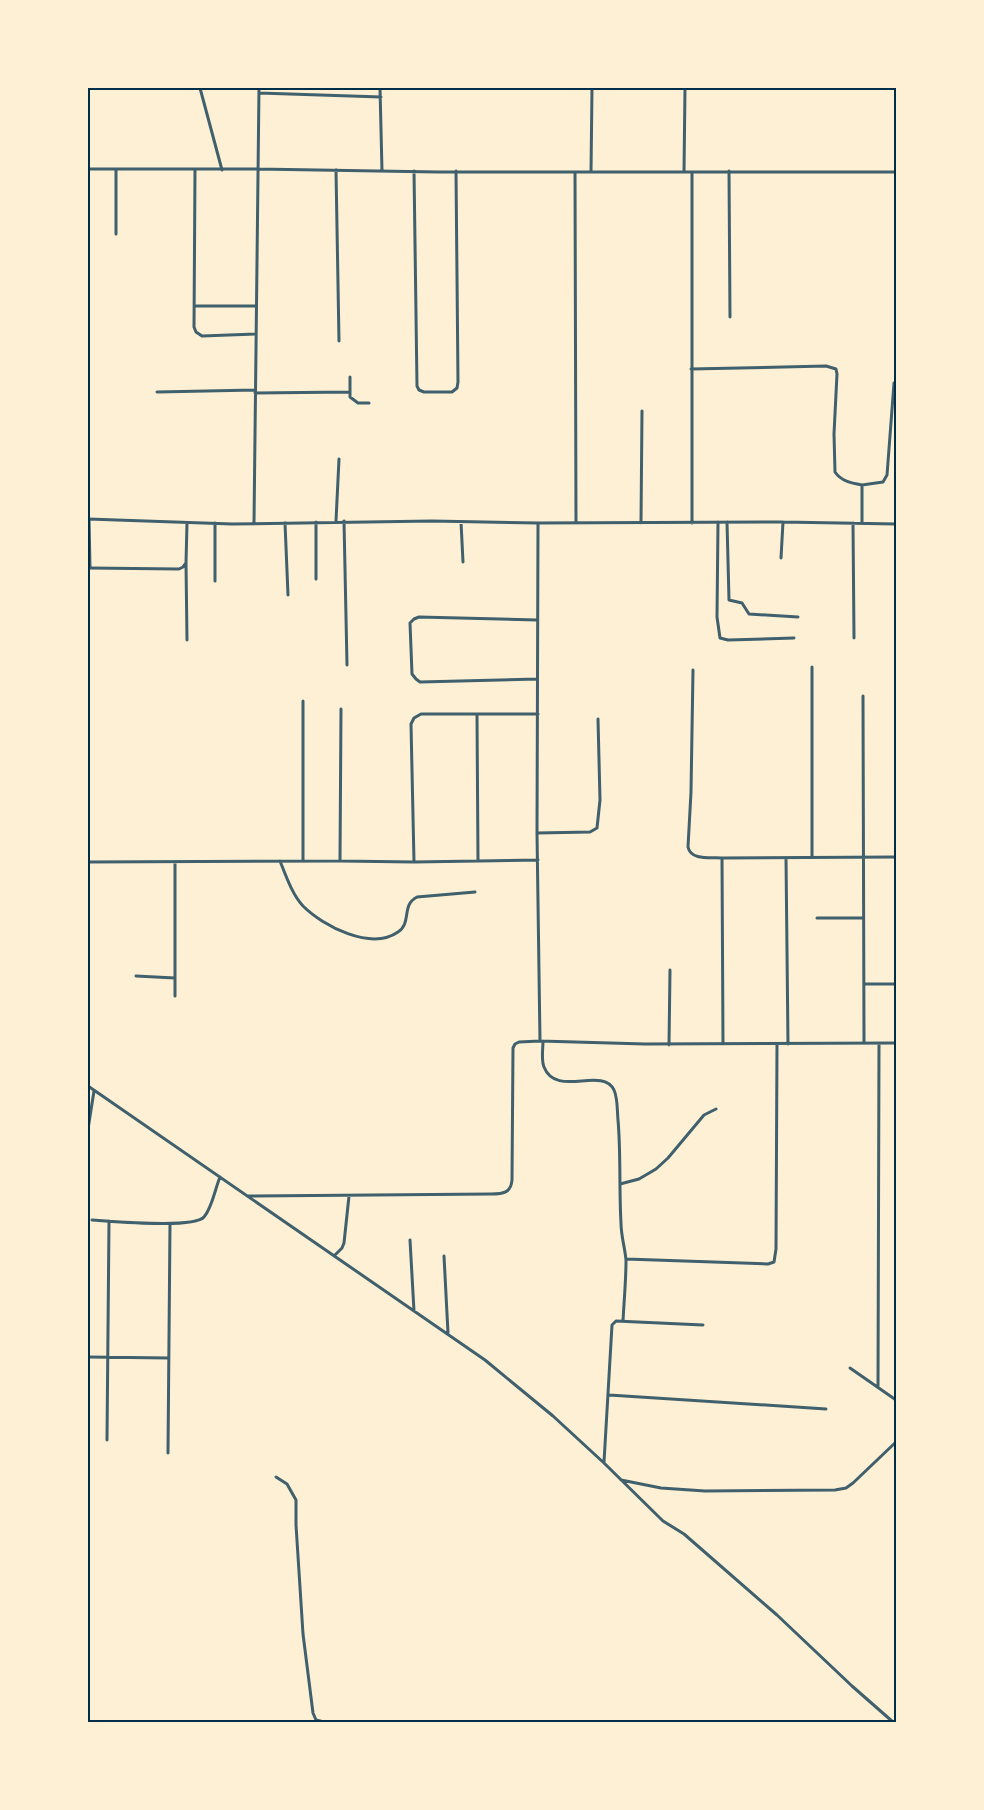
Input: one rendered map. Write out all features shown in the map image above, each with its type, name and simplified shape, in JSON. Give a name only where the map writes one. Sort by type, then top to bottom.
[{"type":"street","points":[[200,88],[222,170]]},
{"type":"street","points":[[254,523],[259,88]]},
{"type":"street","points":[[380,88],[382,171]]},
{"type":"street","points":[[591,172],[592,88]]},
{"type":"street","points":[[684,172],[685,88]]},
{"type":"street","points":[[259,93],[381,97]]},
{"type":"street","points":[[88,169],[896,172]]},
{"type":"street","points":[[116,170],[116,234]]},
{"type":"street","points":[[195,170],[194,328],[202,336],[256,334]]},
{"type":"street","points":[[336,170],[339,341]]},
{"type":"street","points":[[414,171],[416,386],[424,392],[452,392],[457,388],[458,382],[456,171]]},
{"type":"street","points":[[729,171],[730,317]]},
{"type":"street","points":[[575,172],[576,523]]},
{"type":"street","points":[[692,172],[692,523]]},
{"type":"street","points":[[194,306],[256,306]]},
{"type":"street","points":[[691,369],[826,366],[836,369],[835,472],[843,480],[852,484],[862,485],[879,484],[888,475],[894,383]]},
{"type":"street","points":[[350,377],[350,398],[358,403],[370,403]]},
{"type":"street","points":[[157,392],[349,392]]},
{"type":"street","points":[[641,523],[642,411]]},
{"type":"street","points":[[336,522],[340,459]]},
{"type":"street","points":[[862,485],[862,523]]},
{"type":"street","points":[[186,563],[179,569],[89,568],[88,519],[215,524],[344,521],[896,524]]},
{"type":"street","points":[[344,521],[347,665]]},
{"type":"street","points":[[285,522],[288,595]]},
{"type":"street","points":[[316,522],[316,579]]},
{"type":"street","points":[[461,522],[463,562]]},
{"type":"street","points":[[718,522],[717,617],[720,638],[723,640],[794,638]]},
{"type":"street","points":[[727,522],[729,600],[742,603],[749,614],[798,618]]},
{"type":"street","points":[[781,558],[783,522]]},
{"type":"street","points":[[187,523],[187,640]]},
{"type":"street","points":[[538,523],[537,833],[542,1062],[547,1074],[553,1079],[560,1081],[608,1082],[616,1098],[621,1223],[626,1259],[623,1321]]},
{"type":"street","points":[[853,523],[854,638]]},
{"type":"street","points":[[215,524],[215,581]]},
{"type":"street","points":[[537,620],[419,617],[410,623],[412,674],[420,682],[537,679]]},
{"type":"street","points":[[812,668],[812,856]]},
{"type":"street","points":[[693,670],[689,852],[698,857],[722,858],[896,857]]},
{"type":"street","points":[[863,696],[864,1043]]},
{"type":"street","points":[[303,701],[303,861]]},
{"type":"street","points":[[340,860],[341,709]]},
{"type":"street","points":[[414,862],[411,724],[414,718],[421,714],[538,714]]},
{"type":"street","points":[[478,715],[478,860]]},
{"type":"street","points":[[537,833],[590,832],[597,828],[600,800],[598,719]]},
{"type":"street","points":[[722,858],[723,1044]]},
{"type":"street","points":[[786,858],[788,1044]]},
{"type":"street","points":[[88,862],[538,860]]},
{"type":"street","points":[[280,861],[296,896],[310,912],[341,932],[363,938],[385,938],[401,930],[406,922],[407,906],[417,897],[475,892]]},
{"type":"street","points":[[175,862],[175,996]]},
{"type":"street","points":[[817,918],[863,918]]},
{"type":"street","points":[[669,1045],[670,970]]},
{"type":"street","points":[[136,976],[175,978]]},
{"type":"street","points":[[864,984],[896,984]]},
{"type":"street","points":[[247,1196],[506,1193],[510,1189],[512,1180],[514,1046],[519,1042],[669,1045],[896,1044]]},
{"type":"street","points":[[626,1259],[768,1264],[774,1262],[776,1249],[777,1044]]},
{"type":"street","points":[[878,1387],[879,1044]]},
{"type":"street","points":[[88,1086],[448,1334],[520,1388],[604,1463],[663,1521],[690,1538],[893,1722]]},
{"type":"street","points":[[88,1129],[94,1090]]},
{"type":"street","points":[[620,1184],[639,1179],[656,1169],[668,1158],[704,1115],[716,1109]]},
{"type":"street","points":[[92,1220],[170,1224],[202,1220],[207,1212],[220,1177]]},
{"type":"street","points":[[334,1256],[344,1243],[349,1196]]},
{"type":"street","points":[[107,1440],[109,1221]]},
{"type":"street","points":[[168,1452],[170,1224]]},
{"type":"street","points":[[410,1240],[414,1311]]},
{"type":"street","points":[[444,1256],[448,1334]]},
{"type":"street","points":[[604,1463],[612,1324],[616,1321],[623,1321],[703,1325]]},
{"type":"street","points":[[88,1357],[169,1358]]},
{"type":"street","points":[[850,1368],[896,1400]]},
{"type":"street","points":[[609,1395],[826,1409]]},
{"type":"street","points":[[620,1480],[661,1488],[705,1492],[836,1490],[846,1488],[853,1483],[896,1442]]},
{"type":"street","points":[[276,1477],[287,1484],[296,1500],[303,1634],[313,1713],[316,1720],[324,1722]]}]
